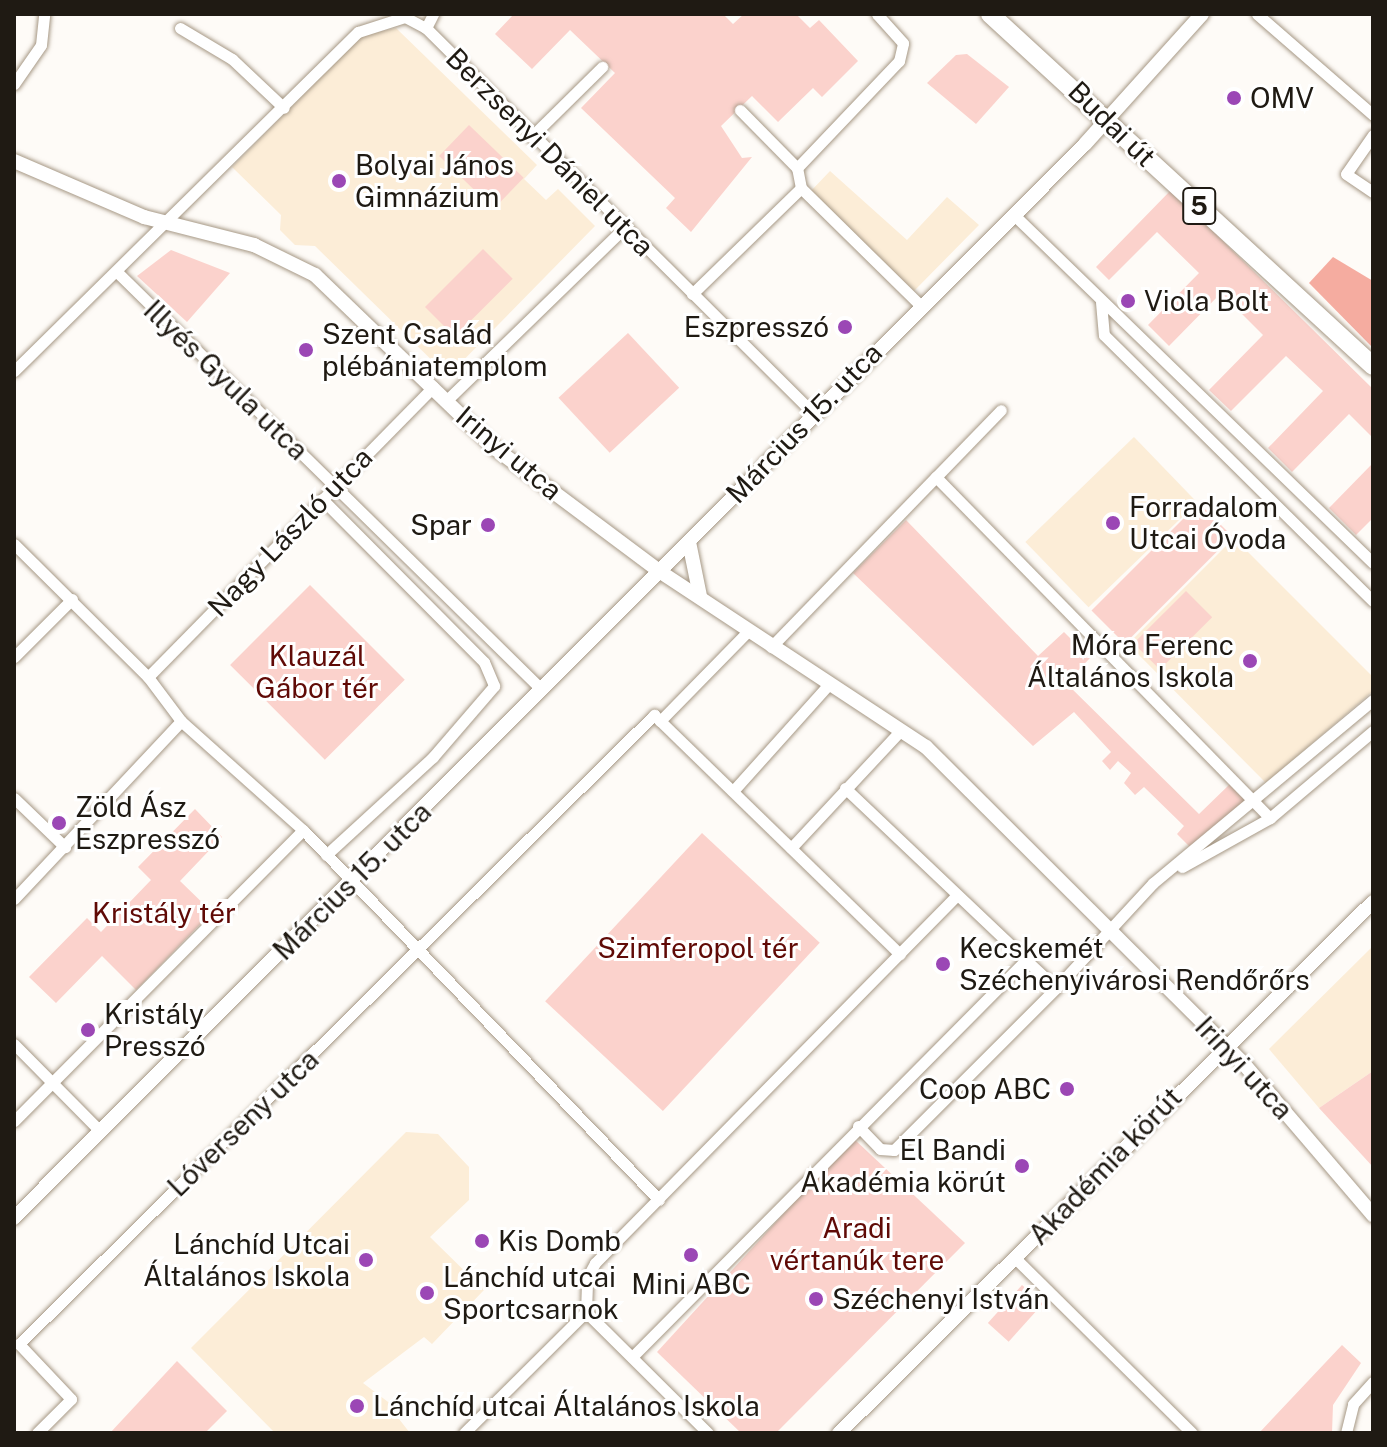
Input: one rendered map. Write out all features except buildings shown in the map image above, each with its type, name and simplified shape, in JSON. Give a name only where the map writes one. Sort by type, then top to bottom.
[{"type":"main road","name":"Budai út","points":[[990,14],[1108,119],[1373,366]]},
{"type":"street","points":[[14,84],[41,45],[44,14]]},
{"type":"street","points":[[426,28],[433,14]]},
{"type":"street","points":[[797,168],[899,61],[903,43],[877,14]]},
{"type":"street","name":"Március 15. utca","points":[[14,1218],[98,1129],[354,882],[813,413],[1108,119],[1202,14]]},
{"type":"street","points":[[1257,14],[1373,115]]},
{"type":"street","name":"Berzsenyi Dániel utca","points":[[14,371],[172,222],[358,32],[405,16],[426,28],[531,137],[626,226],[813,413]]},
{"type":"street","points":[[180,28],[232,59],[284,108]]},
{"type":"street","points":[[531,137],[602,67]]},
{"type":"street","points":[[740,110],[797,168],[801,188],[920,305]]},
{"type":"street","points":[[1373,135],[1346,174],[1373,192]]},
{"type":"street","name":"Irinyi utca","points":[[14,161],[172,222],[254,245],[315,275],[496,449],[659,571],[900,731],[983,799],[1225,1045],[1373,1215]]},
{"type":"street","points":[[692,294],[801,188]]},
{"type":"street","points":[[1013,214],[1373,563]]},
{"type":"street","points":[[447,400],[626,226]]},
{"type":"street","name":"Illyés Gyula utca","points":[[118,273],[336,486]]},
{"type":"street","points":[[1101,302],[1104,335],[1373,601]]},
{"type":"street","name":"Nagy László utca","points":[[148,677],[433,387]]},
{"type":"street","points":[[771,647],[1001,410]]},
{"type":"street","points":[[936,477],[1257,801],[1270,818]]},
{"type":"street","points":[[336,486],[541,689]]},
{"type":"street","points":[[322,499],[484,662],[494,686],[433,757],[326,855]]},
{"type":"street","points":[[689,542],[689,568],[702,600]]},
{"type":"street","points":[[14,544],[148,677],[181,721],[303,830],[659,1200]]},
{"type":"street","points":[[14,657],[72,599]]},
{"type":"street","points":[[660,721],[748,631]]},
{"type":"street","points":[[733,791],[828,685]]},
{"type":"street","points":[[858,1126],[880,1149],[894,1150],[1056,988],[1153,883],[1257,801],[1373,700]]},
{"type":"street","points":[[421,951],[654,715],[900,954]]},
{"type":"street","points":[[14,899],[181,721]]},
{"type":"street","points":[[791,848],[900,731]]},
{"type":"street","points":[[1153,883],[1270,818],[1373,731]]},
{"type":"street","points":[[845,788],[955,897],[1056,988]]},
{"type":"street","points":[[14,798],[65,847]]},
{"type":"street","points":[[14,1121],[303,830]]},
{"type":"street","points":[[464,1433],[586,1312],[587,1278],[595,1263],[955,897]]},
{"type":"street","name":"Akadémia körút","points":[[839,1433],[1225,1045],[1373,902]]},
{"type":"street","name":"Lóverseny utca","points":[[37,1433],[71,1399],[16,1342],[421,951]]},
{"type":"street","points":[[632,1357],[1026,960]]},
{"type":"street","points":[[14,1044],[98,1129]]},
{"type":"street","points":[[1015,1258],[1192,1433]]},
{"type":"street","points":[[586,1312],[708,1433]]},
{"type":"street","points":[[1346,1433],[1353,1404],[1373,1382]]},
{"type":"shaded area","points":[[396,28],[537,165],[524,179],[546,200],[558,189],[595,226],[448,376],[315,246],[295,245],[280,230],[281,215],[232,167],[361,36]]},
{"type":"shaded area","points":[[830,171],[907,240],[947,197],[979,225],[914,291],[810,192]]},
{"type":"shaded area","points":[[1333,257],[1373,281],[1373,348],[1309,283]]},
{"type":"shaded area","name":"Forradalom Utcai Óvoda","points":[[1134,437],[1197,502],[1089,607],[1025,542]]},
{"type":"shaded area","name":"Móra Ferenc Általános Iskola","points":[[1234,538],[1373,677],[1373,691],[1266,783],[1128,644]]},
{"type":"shaded area","points":[[1373,946],[1373,1071],[1319,1108],[1269,1049]]},
{"type":"shaded area","name":"Lánchíd Utcai Általános Iskola","points":[[406,1132],[438,1134],[469,1167],[469,1200],[430,1237],[484,1290],[432,1344],[424,1337],[363,1383],[404,1414],[399,1419],[410,1433],[275,1433],[191,1348]]},
{"type":"green space","points":[[514,14],[723,14],[733,24],[744,14],[796,14],[810,28],[819,20],[858,61],[822,97],[813,88],[778,122],[752,96],[721,126],[742,158],[752,157],[691,232],[666,208],[675,198],[581,108],[615,73],[570,30],[532,69],[495,34]]},
{"type":"green space","points":[[967,54],[1009,87],[976,124],[927,83],[956,55]]},
{"type":"green space","points":[[469,125],[524,178],[494,209],[439,156]]},
{"type":"green space","points":[[1171,190],[1373,389],[1373,438],[1349,414],[1292,472],[1268,448],[1323,391],[1286,356],[1231,411],[1209,390],[1263,335],[1221,293],[1169,346],[1148,325],[1199,273],[1157,232],[1109,280],[1096,267]]},
{"type":"green space","points":[[483,249],[513,279],[455,337],[425,307]]},
{"type":"green space","points":[[171,250],[230,273],[187,322],[137,276]]},
{"type":"green space","points":[[628,333],[679,388],[610,453],[559,398]]},
{"type":"green space","points":[[1373,463],[1373,518],[1356,535],[1329,508]]},
{"type":"green space","points":[[1199,503],[1232,536],[1125,644],[1092,610]]},
{"type":"green space","points":[[906,520],[1038,656],[1064,632],[1090,658],[1066,683],[1199,814],[1231,783],[1249,800],[1191,848],[1177,834],[1184,826],[1144,787],[1135,795],[1124,783],[1131,773],[1118,761],[1110,770],[1102,761],[1111,752],[1074,712],[1033,746],[853,573]]},
{"type":"green space","name":"Klauzál Gábor tér","points":[[310,585],[405,680],[325,760],[230,665]]},
{"type":"green space","points":[[1186,591],[1212,617],[1160,669],[1134,643]]},
{"type":"green space","name":"Kristály tér","points":[[195,809],[222,837],[180,881],[212,912],[136,990],[102,956],[56,1003],[29,977],[87,918],[101,932],[151,880],[138,867]]},
{"type":"green space","name":"Szimferopol tér","points":[[702,833],[820,943],[663,1111],[545,1001]]},
{"type":"green space","points":[[1373,1071],[1373,1167],[1319,1108]]},
{"type":"green space","name":"Aradi vértanúk tere","points":[[853,1138],[965,1243],[776,1433],[741,1433],[657,1352]]},
{"type":"green space","points":[[1022,1285],[1043,1304],[1009,1342],[988,1323]]},
{"type":"green space","points":[[1342,1345],[1361,1363],[1333,1405],[1332,1433],[1259,1433]]},
{"type":"green space","points":[[177,1361],[227,1411],[205,1433],[110,1433]]},
{"type":"place","name":"OMV","points":[[1234,98]]},
{"type":"place","name":"Bolyai János Gimnázium","points":[[339,181]]},
{"type":"place","name":"Viola Bolt","points":[[1128,301]]},
{"type":"place","name":"Eszpresszó","points":[[845,327]]},
{"type":"place","name":"Szent Család plébániatemplom","points":[[306,350]]},
{"type":"place","name":"Forradalom Utcai Óvoda","points":[[1113,523]]},
{"type":"place","name":"Spar","points":[[488,525]]},
{"type":"place","name":"Móra Ferenc Általános Iskola","points":[[1250,661]]},
{"type":"place","name":"Zöld Ász Eszpresszó","points":[[59,823]]},
{"type":"place","name":"Kecskemét Széchenyivárosi Rendőrőrs","points":[[943,964]]},
{"type":"place","name":"Kristály Presszó","points":[[88,1030]]},
{"type":"place","name":"Coop ABC","points":[[1067,1089]]},
{"type":"place","name":"El Bandi Akadémia körút","points":[[1022,1166]]},
{"type":"place","name":"Kis Domb","points":[[482,1241]]},
{"type":"place","name":"Mini ABC","points":[[691,1255]]},
{"type":"place","name":"Lánchíd Utcai Általános Iskola","points":[[366,1260]]},
{"type":"place","name":"Lánchíd utcai Sportcsarnok","points":[[427,1293]]},
{"type":"place","name":"Széchenyi István","points":[[816,1299]]},
{"type":"place","name":"Lánchíd utcai Általános Iskola","points":[[357,1406]]}]
